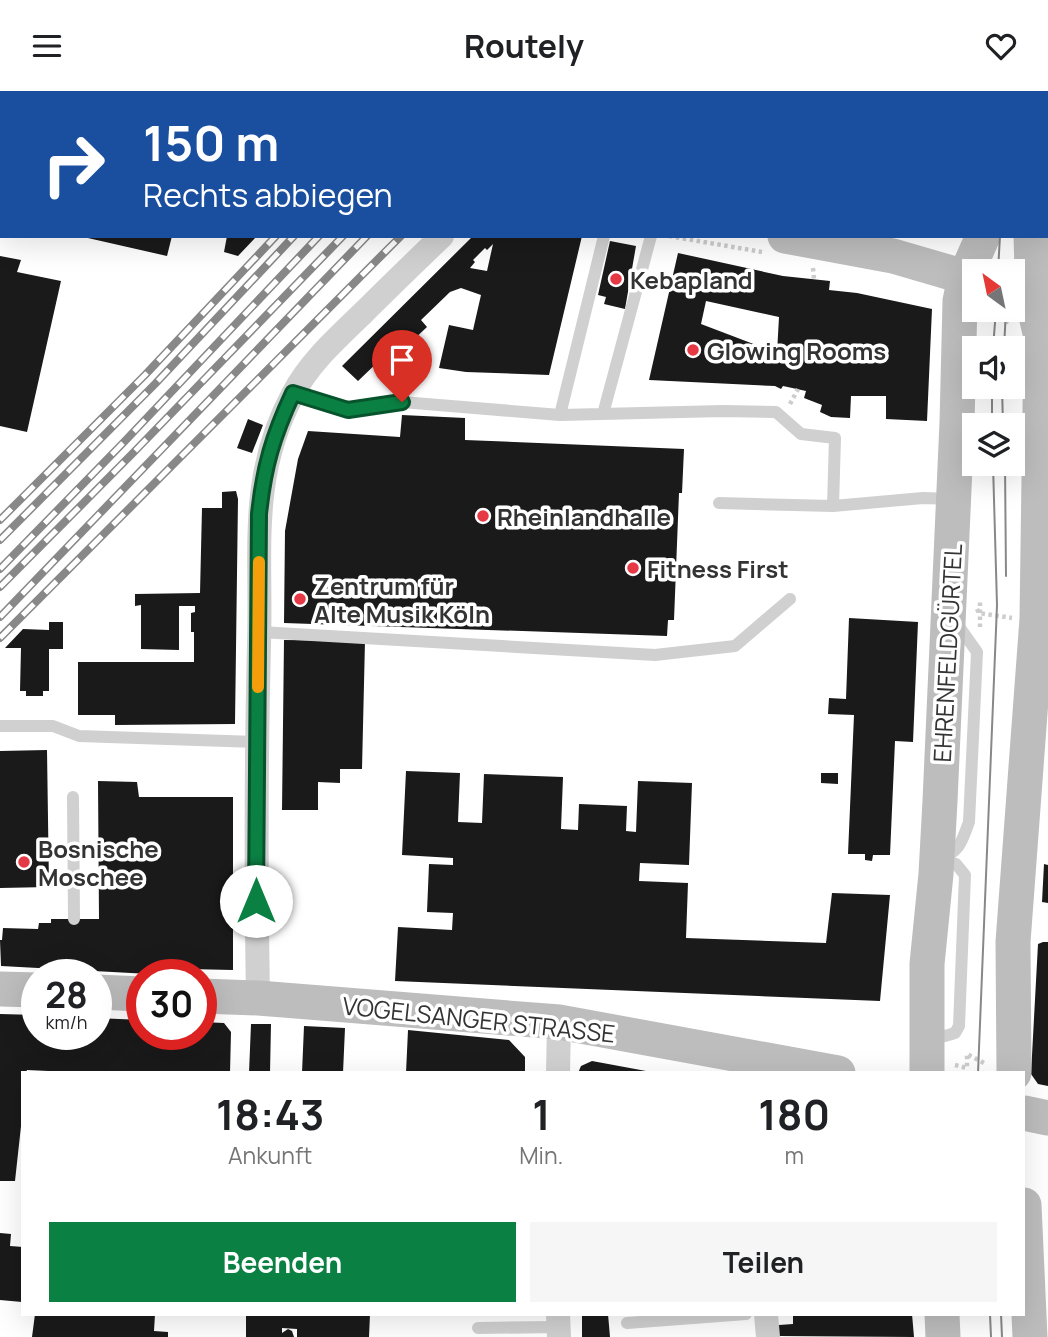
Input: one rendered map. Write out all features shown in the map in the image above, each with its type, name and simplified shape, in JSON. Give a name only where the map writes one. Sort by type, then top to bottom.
[{"type":"main road","points":[[796,238],[893,256],[962,277]]},
{"type":"main road","name":"EHRENFELDGÜRTEL","points":[[976,259],[982,238]]},
{"type":"main road","points":[[1001,1069],[1037,606],[1041,337],[1031,302],[1031,238]]},
{"type":"main road","name":"EHRENFELDGÜRTEL","points":[[927,1055],[927,964],[937,859],[949,612],[944,494],[962,297]]},
{"type":"main road","points":[[0,989],[21,990]]},
{"type":"main road","name":"VOGELSANGER STRASSE","points":[[217,997],[559,1022],[820,1071]]},
{"type":"main road","points":[[1025,1113],[1048,1118]]},
{"type":"main road","points":[[1025,1227],[1030,1337]]},
{"type":"main road","points":[[942,1316],[943,1337]]},
{"type":"street","points":[[258,998],[259,514],[263,475],[272,441],[293,393],[309,369],[330,345],[440,238]]},
{"type":"street","points":[[558,1071],[559,1022]]},
{"type":"street","points":[[766,1316],[768,1337]]},
{"type":"lane","points":[[560,415],[604,238]]},
{"type":"lane","points":[[603,414],[650,238]]},
{"type":"lane","points":[[293,393],[348,410],[402,402],[560,415],[776,412],[801,434],[835,438],[833,506]]},
{"type":"lane","points":[[719,503],[833,506],[944,494]]},
{"type":"lane","points":[[260,632],[655,655],[735,646],[790,599]]},
{"type":"lane","points":[[0,726],[53,726],[79,736],[257,742]]},
{"type":"lane","points":[[73,797],[74,919]]},
{"type":"lane","points":[[626,1323],[719,1316]]},
{"type":"lane","points":[[478,1328],[558,1326]]},
{"type":"path","points":[[813,267],[814,280]]},
{"type":"path","points":[[927,1055],[967,1068],[967,1054],[1001,1069]]},
{"type":"building","points":[[88,238],[172,238],[167,256]]},
{"type":"building","points":[[227,238],[255,238],[238,256],[224,252]]},
{"type":"building","points":[[471,238],[582,238],[549,375],[466,372],[439,368],[449,325],[473,330],[481,295],[461,288],[450,292],[421,320],[427,327],[410,343],[404,337],[358,381],[342,366]],"holes":[[[493,244],[487,271],[470,268],[475,262],[473,260]]]},
{"type":"building","name":"Kebapland","points":[[610,241],[636,246],[625,309],[604,304],[606,297],[598,295]]},
{"type":"building","points":[[678,253],[783,276],[830,281],[829,290],[857,293],[932,309],[927,421],[886,419],[886,396],[851,396],[850,418],[831,417],[820,412],[822,405],[804,398],[806,391],[783,386],[781,389],[775,386],[649,380]],"holes":[[[706,301],[779,317],[777,353],[701,324]]]},
{"type":"building","points":[[0,256],[21,260],[17,272],[61,281],[27,432],[0,426]]},
{"type":"building","name":"Rheinlandhalle","points":[[402,415],[465,418],[465,440],[684,449],[682,493],[679,493],[674,620],[668,620],[667,636],[284,623],[285,531],[298,459],[308,431],[400,437]]},
{"type":"building","points":[[248,419],[263,425],[252,453],[237,448]]},
{"type":"building","points":[[236,491],[235,724],[115,725],[115,715],[78,715],[78,662],[194,662],[191,613],[195,612],[195,606],[179,606],[179,650],[141,649],[141,605],[135,606],[135,594],[200,593],[202,508],[222,508],[222,492]]},
{"type":"building","points":[[849,618],[918,622],[913,742],[895,741],[890,855],[873,855],[872,861],[865,860],[865,854],[848,854],[854,715],[828,714],[829,698],[846,699]]},
{"type":"building","points":[[49,622],[63,622],[63,649],[49,649],[49,691],[43,691],[43,696],[26,696],[26,691],[20,691],[21,648],[5,648],[23,629],[49,630]]},
{"type":"building","points":[[284,640],[365,641],[362,769],[340,769],[340,783],[318,782],[318,810],[282,810]]},
{"type":"building","points":[[47,750],[49,887],[0,888],[0,751]]},
{"type":"building","points":[[406,771],[460,773],[458,822],[482,823],[484,774],[563,777],[561,829],[578,830],[579,804],[627,806],[626,831],[636,832],[638,781],[692,783],[689,865],[640,863],[639,881],[688,883],[686,938],[826,943],[832,893],[890,895],[880,1001],[395,981],[398,927],[452,930],[453,913],[427,912],[429,864],[453,865],[453,858],[402,855]]},
{"type":"building","points":[[821,773],[838,773],[838,784],[821,783]]},
{"type":"building","points":[[98,781],[137,782],[139,797],[233,797],[233,970],[217,970],[217,959],[126,959],[126,973],[112,972],[112,959],[21,959],[21,967],[1,966],[0,940],[3,928],[38,929],[39,923],[51,923],[51,919],[99,919]]},
{"type":"building","points":[[1044,864],[1048,865],[1048,903],[1042,902]]},
{"type":"building","points":[[1048,942],[1048,1086],[1038,1084],[1031,1074],[1038,944]]},
{"type":"building","points":[[0,1014],[21,1015],[21,1050],[112,1050],[112,1019],[126,1019],[126,1050],[217,1050],[217,1023],[224,1023],[231,1032],[230,1071],[21,1071],[21,1126],[15,1181],[0,1181]]},
{"type":"building","points":[[251,1024],[271,1024],[270,1071],[249,1071]]},
{"type":"building","points":[[304,1026],[345,1028],[343,1071],[302,1071]]},
{"type":"building","points":[[408,1030],[509,1040],[525,1057],[525,1071],[406,1071]]},
{"type":"building","points":[[592,1061],[646,1071],[579,1071],[581,1066]]},
{"type":"building","points":[[0,1233],[11,1234],[10,1246],[21,1247],[21,1302],[0,1300]]},
{"type":"building","points":[[35,1316],[155,1316],[154,1331],[168,1332],[168,1337],[32,1337]]},
{"type":"building","points":[[246,1316],[370,1316],[369,1337],[297,1337],[297,1329],[282,1328],[282,1333],[288,1329],[294,1337],[246,1337]]},
{"type":"building","points":[[582,1316],[608,1316],[610,1337],[582,1337]]},
{"type":"building","points":[[793,1316],[912,1316],[914,1337],[779,1336],[779,1325],[793,1324]]},
{"type":"tram line","points":[[999,259],[1000,238]]},
{"type":"tram line","points":[[994,336],[995,322]]},
{"type":"tram line","points":[[1005,322],[1005,336]]},
{"type":"tram line","points":[[992,399],[992,413]]},
{"type":"tram line","points":[[1002,399],[1003,413]]},
{"type":"tram line","points":[[978,1071],[997,605],[993,476]]},
{"type":"tram line","points":[[1005,476],[1006,576]]},
{"type":"tram line","points":[[990,1316],[991,1337]]},
{"type":"tram line","points":[[1001,1316],[1002,1337]]},
{"type":"railway","points":[[0,520],[145,375],[274,238]]},
{"type":"railway","points":[[0,540],[155,384],[292,238]]},
{"type":"railway","points":[[0,569],[317,238]]},
{"type":"railway","points":[[0,587],[341,238]]},
{"type":"railway","points":[[0,617],[365,238]]},
{"type":"railway","points":[[0,638],[399,238]]},
{"type":"slow traffic","points":[[258,687],[259,562]]},
{"type":"place","name":"Kebapland","points":[[616,279]]},
{"type":"place","name":"Glowing Rooms","points":[[693,350]]},
{"type":"place","name":"Rheinlandhalle","points":[[483,516]]},
{"type":"place","name":"Fitness First","points":[[633,568]]},
{"type":"place","name":"Zentrum für Alte Musik Köln","points":[[300,599]]},
{"type":"place","name":"Bosnische Moschee","points":[[24,862]]},
{"type":"route","points":[[256,901],[259,514],[263,475],[272,441],[293,393],[348,410],[402,402]]}]
